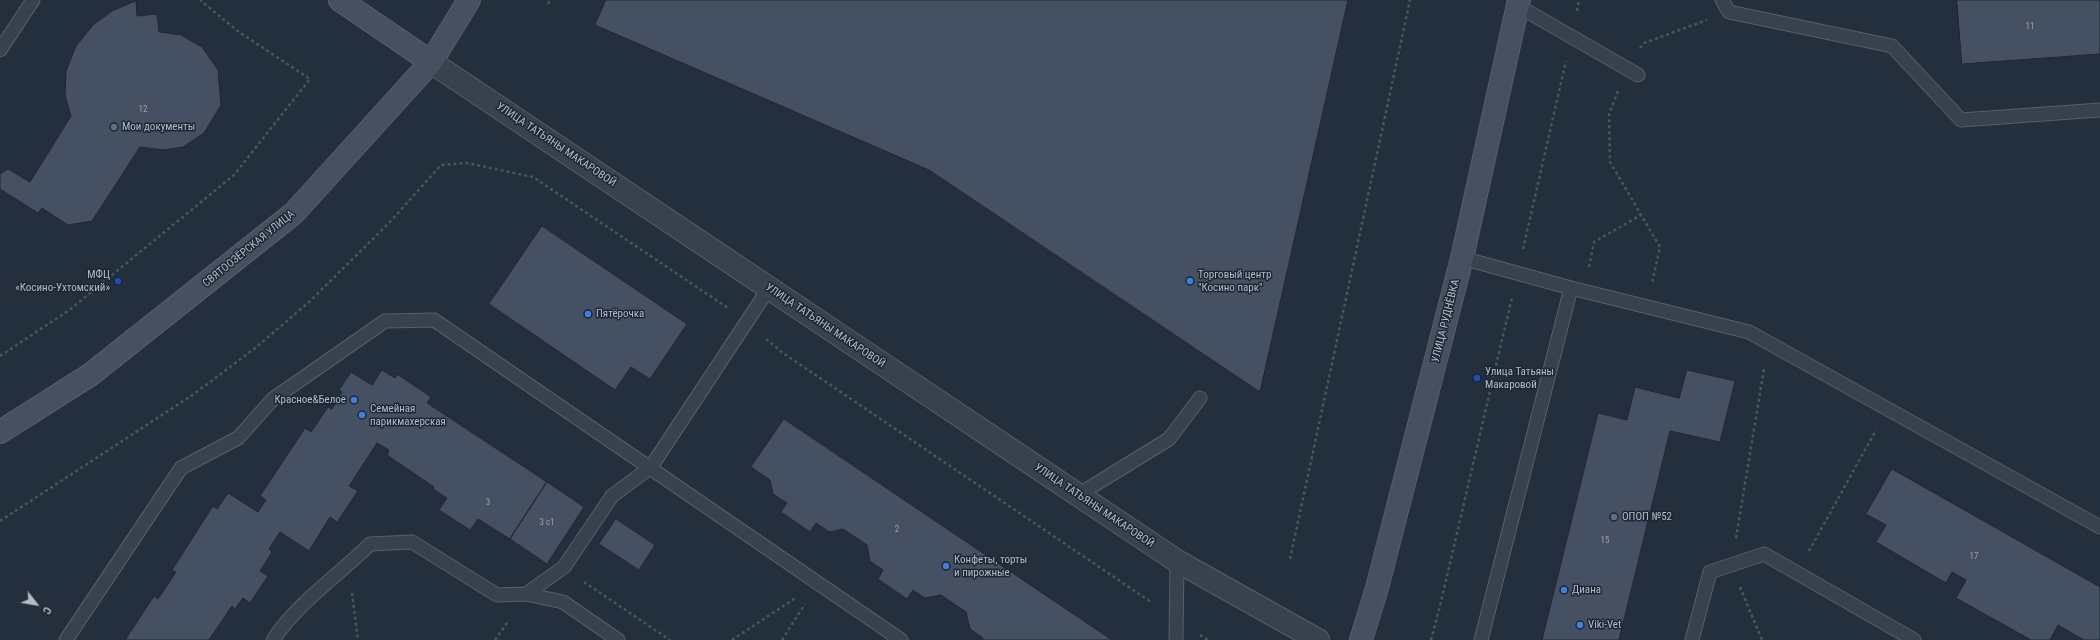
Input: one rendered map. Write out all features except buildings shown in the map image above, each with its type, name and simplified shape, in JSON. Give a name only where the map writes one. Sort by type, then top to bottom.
[{"type":"street","name":"УЛИЦА ТАТЬЯНЫ МАКАРОВОЙ","points":[[340,0],[1177,561],[1318,640]]},
{"type":"street","name":"СВЯТООЗЁРСКАЯ УЛИЦА","points":[[0,432],[90,375],[294,213],[431,62],[469,0]]},
{"type":"street","name":"УЛИЦА РУДНЁВКА","points":[[1362,640],[1377,588],[1462,258],[1518,3]]},
{"type":"lane","points":[[0,50],[33,0]]},
{"type":"lane","points":[[1722,0],[1730,12],[1892,46],[1961,120],[2100,110]]},
{"type":"lane","points":[[1518,3],[1571,37],[1632,72]]},
{"type":"lane","points":[[1462,258],[1749,332],[2100,527]]},
{"type":"lane","points":[[526,594],[564,567],[612,496],[651,467],[769,288]]},
{"type":"lane","points":[[1480,640],[1578,289]]},
{"type":"lane","points":[[66,640],[181,468],[238,438],[273,399],[385,321],[434,320],[651,467],[901,640]]},
{"type":"lane","points":[[1078,495],[1169,439],[1200,398]]},
{"type":"lane","points":[[273,640],[286,620],[349,565],[370,544],[412,542],[497,595],[526,594],[563,602],[618,640]]},
{"type":"lane","points":[[1692,640],[1710,572],[1764,554],[1914,640]]},
{"type":"lane","points":[[1176,640],[1177,561]]},
{"type":"path","points":[[0,356],[68,311],[234,175],[310,79],[240,32],[200,0]]},
{"type":"path","points":[[548,4],[550,0]]},
{"type":"path","points":[[1290,559],[1410,0]]},
{"type":"path","points":[[1431,640],[1579,0]]},
{"type":"path","points":[[1647,306],[1660,247],[1610,162],[1609,114],[1632,72],[1644,43],[1730,12]]},
{"type":"path","points":[[0,521],[194,394],[254,349],[308,303],[389,223],[441,166],[467,163],[533,177],[723,304],[783,353],[1208,640]]},
{"type":"path","points":[[1578,289],[1594,242],[1641,215]]},
{"type":"path","points":[[1762,640],[1732,565],[1768,343]]},
{"type":"path","points":[[1797,573],[1887,409]]},
{"type":"path","points":[[349,565],[358,640]]},
{"type":"path","points":[[564,567],[670,640]]},
{"type":"path","points":[[732,640],[819,583]]},
{"type":"path","points":[[782,640],[819,583]]},
{"type":"place","name":"Мои документы","points":[[114,127]]},
{"type":"place","name":"МФЦ «Косино-Ухтомский»","points":[[118,281]]},
{"type":"place","name":"Торговый центр \"Косино парк\"","points":[[1190,281]]},
{"type":"place","name":"Пятёрочка","points":[[588,314]]},
{"type":"place","name":"Улица Татьяны Макаровой","points":[[1477,378]]},
{"type":"place","name":"Красное&Белое","points":[[354,400]]},
{"type":"place","name":"Семейная парикмахерская","points":[[362,415]]},
{"type":"place","name":"ОПОП №52","points":[[1614,517]]},
{"type":"place","name":"Конфеты, торты и пирожные","points":[[946,566]]},
{"type":"place","name":"Диана","points":[[1564,590]]},
{"type":"place","name":"Viki-Vet","points":[[1580,625]]}]
